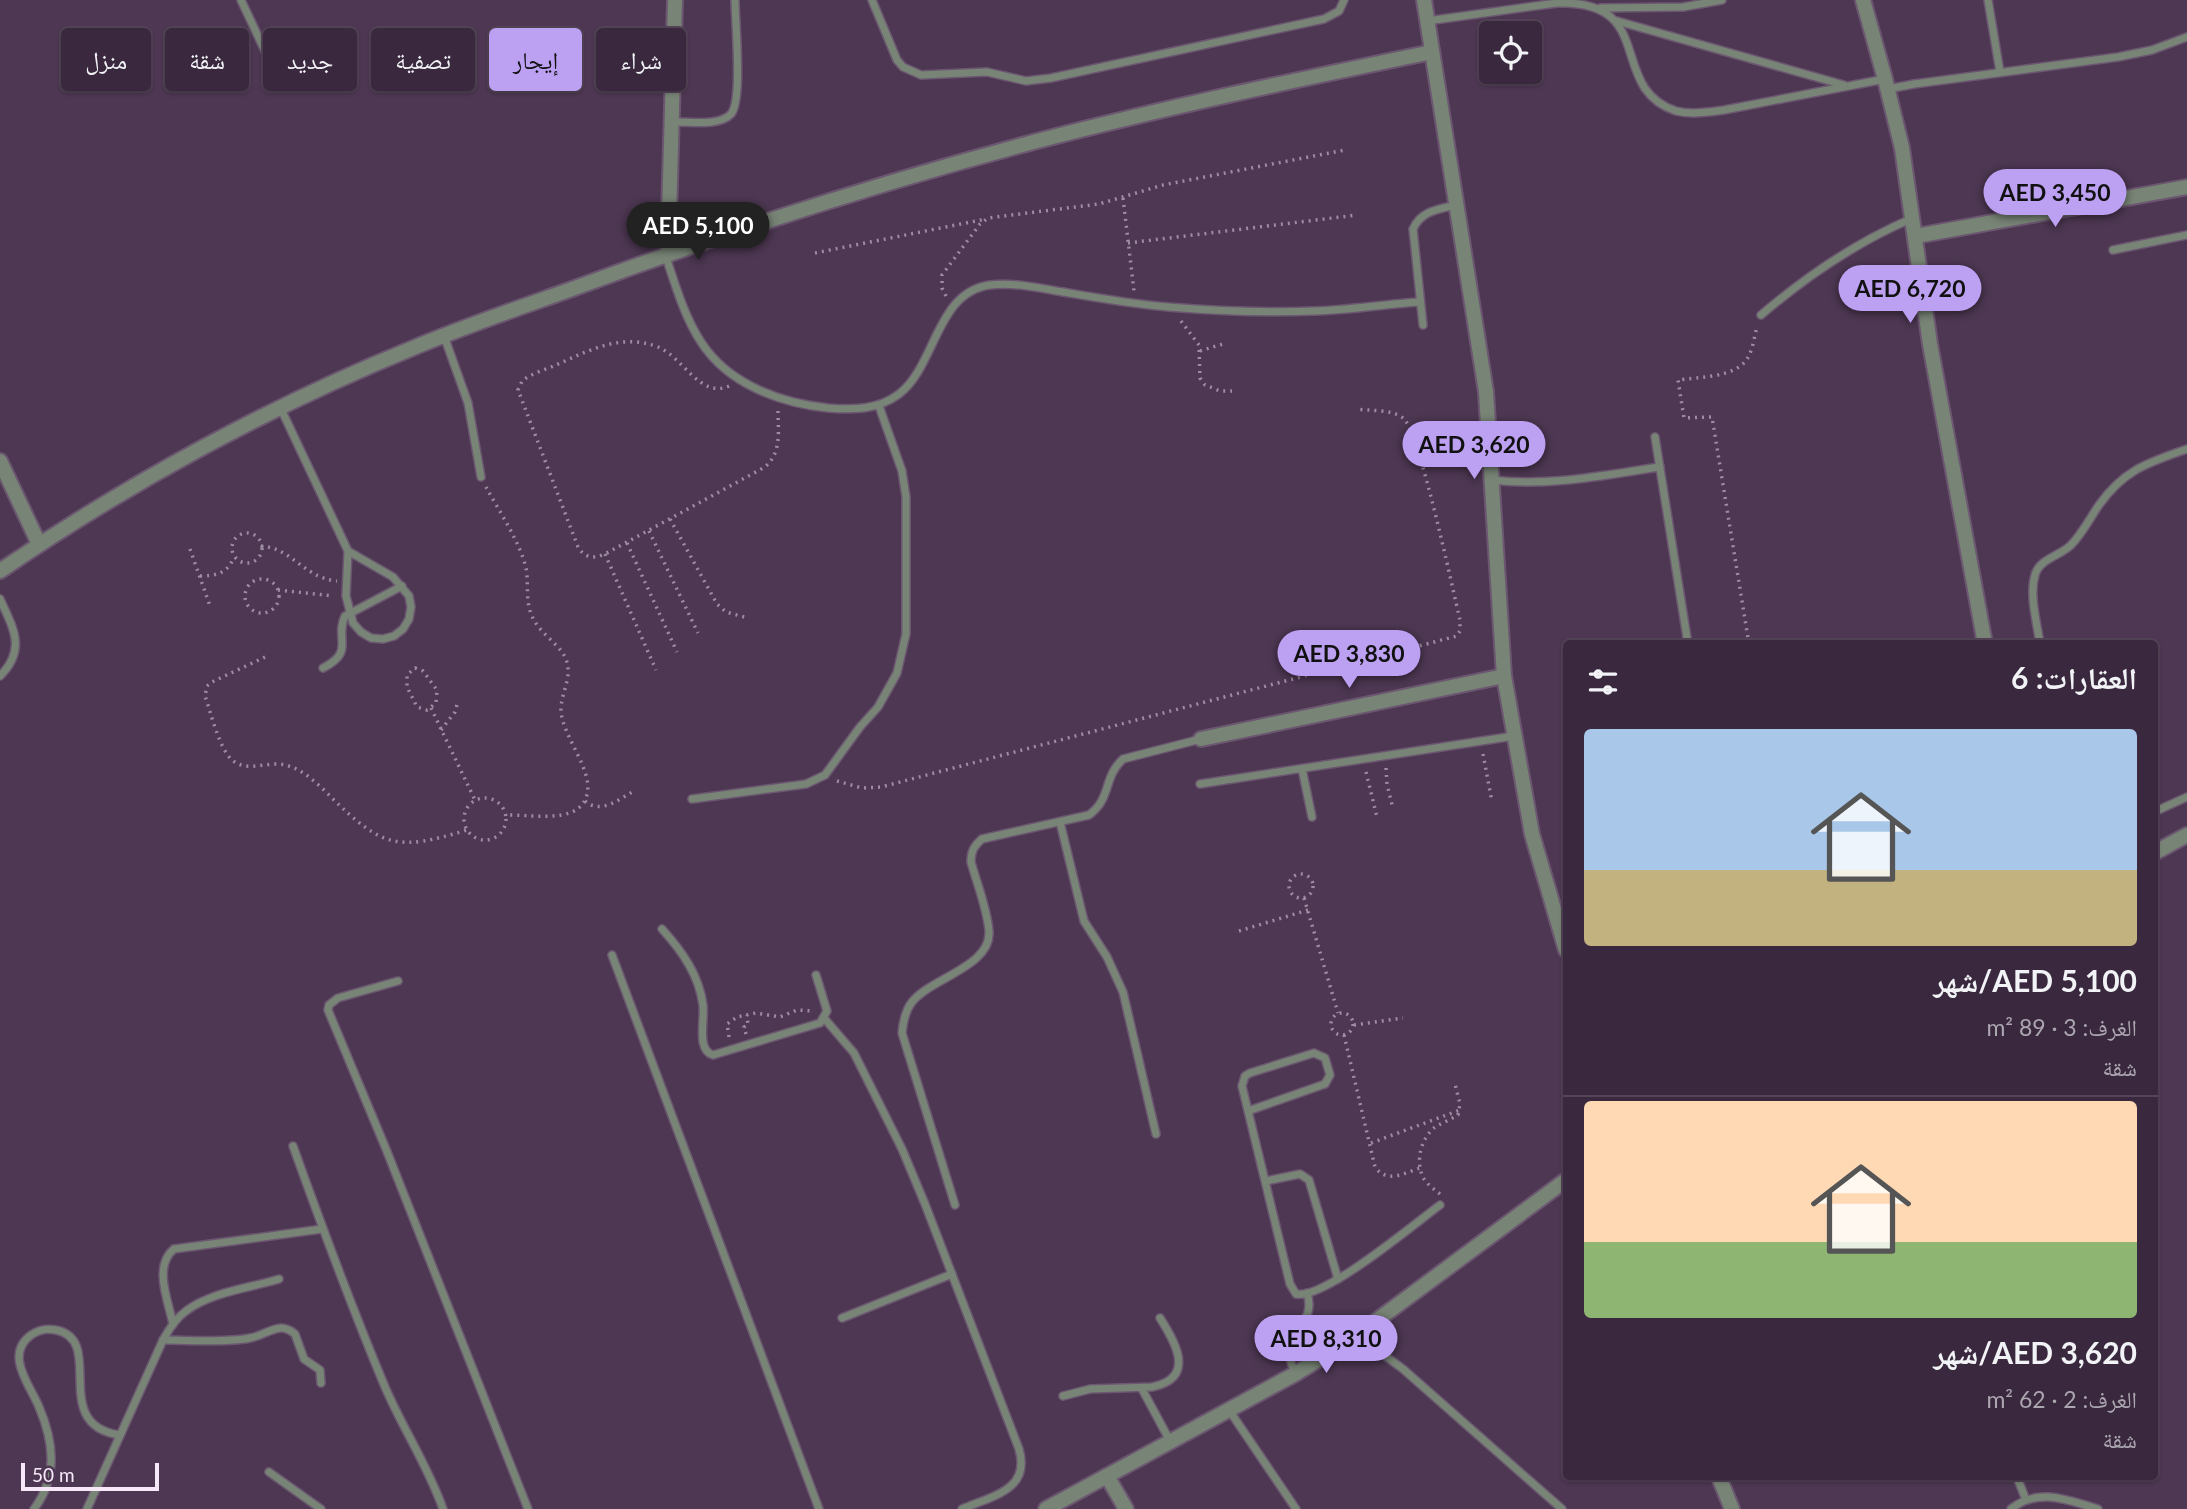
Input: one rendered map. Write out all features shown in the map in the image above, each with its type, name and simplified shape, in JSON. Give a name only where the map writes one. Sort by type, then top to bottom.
[{"type":"street","points":[[667,254],[675,0]]},
{"type":"street","points":[[1423,0],[1486,392],[1504,676],[1532,834],[1563,940]]},
{"type":"street","points":[[1863,0],[1902,148],[1930,344],[1984,640]]},
{"type":"street","points":[[0,571],[39,544],[126,492],[281,409],[412,348],[667,254],[850,194],[1042,140],[1235,93],[1432,51]]},
{"type":"street","points":[[1916,236],[2187,187]]},
{"type":"street","points":[[0,461],[39,544]]},
{"type":"street","points":[[1201,739],[1504,676]]},
{"type":"street","points":[[2158,851],[2187,835]]},
{"type":"street","points":[[1046,1509],[1295,1374],[1353,1338],[1563,1182]]},
{"type":"street","points":[[1107,1476],[1126,1509]]},
{"type":"street","points":[[1720,1480],[1732,1509]]},
{"type":"lane","points":[[241,0],[263,47]]},
{"type":"lane","points":[[671,122],[713,121],[731,114],[737,87],[735,0]]},
{"type":"lane","points":[[872,0],[897,60],[911,72],[921,75],[987,72],[1026,81],[1039,81],[1324,19],[1339,11],[1344,0]]},
{"type":"lane","points":[[1426,22],[1557,3],[1578,2],[1599,8],[1683,7],[1722,0]]},
{"type":"lane","points":[[1988,0],[2000,72]]},
{"type":"lane","points":[[1599,8],[1617,21],[1848,86]]},
{"type":"lane","points":[[1617,21],[1628,39],[1641,85],[1657,102],[1678,111],[1700,113],[1848,86],[2000,72],[2118,57],[2152,50],[2187,37]]},
{"type":"lane","points":[[1423,325],[1413,229],[1416,220],[1423,215],[1456,205]]},
{"type":"lane","points":[[1761,315],[1833,260],[1887,229],[1914,218]]},
{"type":"lane","points":[[2113,250],[2187,235]]},
{"type":"lane","points":[[667,254],[689,320],[702,344],[720,364],[740,380],[778,398],[816,407],[858,409],[879,406],[897,396],[913,382],[925,364],[948,312],[964,296],[986,286],[1011,284],[1168,307],[1265,313],[1420,302]]},
{"type":"lane","points":[[444,336],[468,403],[481,477]]},
{"type":"lane","points":[[692,799],[806,785],[825,775],[888,692],[897,673],[906,634],[906,497],[902,471],[879,406]]},
{"type":"lane","points":[[281,409],[348,551],[346,596],[353,623],[371,638],[394,636],[403,629],[409,619],[411,607],[408,596],[402,586],[384,571],[348,551]]},
{"type":"lane","points":[[1655,437],[1687,640]]},
{"type":"lane","points":[[2039,640],[2033,589],[2038,566],[2069,547],[2112,487],[2124,476],[2151,461],[2187,449]]},
{"type":"lane","points":[[1492,480],[1515,483],[1562,481],[1660,467]]},
{"type":"lane","points":[[323,668],[333,663],[341,654],[344,643],[342,621],[349,613],[402,586]]},
{"type":"lane","points":[[0,599],[15,631],[16,643],[9,667],[0,676]]},
{"type":"lane","points":[[1200,784],[1514,736]]},
{"type":"lane","points":[[954,1205],[902,1033],[910,1004],[920,993],[980,957],[987,945],[989,932],[971,862],[975,844],[982,839],[1089,815],[1100,807],[1113,768],[1123,759],[1201,739]]},
{"type":"lane","points":[[1302,769],[1312,817]]},
{"type":"lane","points":[[2158,810],[2187,797]]},
{"type":"lane","points":[[1060,822],[1084,921],[1108,957],[1123,992],[1156,1134]]},
{"type":"lane","points":[[662,929],[686,958],[700,989],[704,1006],[704,1050],[713,1055],[813,1026],[824,1018]]},
{"type":"lane","points":[[612,955],[818,1509]]},
{"type":"lane","points":[[816,975],[825,1003],[824,1018],[840,1035],[866,1073],[916,1182],[1022,1461],[1016,1482],[1006,1490],[962,1509]]},
{"type":"lane","points":[[398,981],[338,998],[329,1005],[328,1010],[386,1149],[528,1509]]},
{"type":"lane","points":[[1248,1111],[1325,1084],[1330,1075],[1325,1058],[1314,1053],[1245,1076],[1242,1086],[1248,1111],[1266,1181],[1292,1290],[1302,1295],[1338,1279],[1440,1205]]},
{"type":"lane","points":[[293,1146],[386,1388],[432,1480],[443,1509]]},
{"type":"lane","points":[[1266,1181],[1300,1174],[1309,1180],[1338,1279]]},
{"type":"lane","points":[[173,1324],[162,1265],[166,1255],[174,1249],[323,1229]]},
{"type":"lane","points":[[842,1318],[953,1274]]},
{"type":"lane","points":[[87,1509],[163,1340],[173,1324],[186,1311],[202,1301],[279,1279]]},
{"type":"lane","points":[[1295,1374],[1288,1352],[1289,1344],[1307,1317],[1307,1293]]},
{"type":"lane","points":[[1063,1396],[1090,1389],[1142,1389],[1161,1385],[1171,1379],[1180,1358],[1160,1318]]},
{"type":"lane","points":[[163,1340],[249,1339],[283,1327],[295,1334],[304,1359],[320,1370],[321,1382]]},
{"type":"lane","points":[[34,1509],[48,1482],[52,1464],[51,1445],[38,1404],[20,1370],[21,1347],[28,1337],[49,1328],[61,1330],[71,1337],[78,1346],[81,1403],[86,1416],[94,1426],[106,1433],[120,1435]]},
{"type":"lane","points":[[1353,1338],[1384,1354],[1403,1369],[1562,1509]]},
{"type":"lane","points":[[1142,1389],[1170,1442]]},
{"type":"lane","points":[[1229,1410],[1296,1509]]},
{"type":"lane","points":[[269,1472],[321,1509]]},
{"type":"lane","points":[[2018,1480],[2026,1500]]},
{"type":"lane","points":[[2011,1509],[2026,1500],[2053,1496],[2098,1509]]},
{"type":"path","points":[[815,253],[988,218],[1099,204],[1163,185],[1345,150]]},
{"type":"path","points":[[1123,198],[1135,303]]},
{"type":"path","points":[[1128,243],[1357,215]]},
{"type":"path","points":[[955,306],[942,288],[942,275],[980,224],[988,218]]},
{"type":"path","points":[[1168,307],[1195,339],[1200,351],[1200,378],[1205,385],[1220,391],[1232,391]]},
{"type":"path","points":[[1748,640],[1712,417],[1684,418],[1678,380],[1730,372],[1742,365],[1751,351],[1761,315]]},
{"type":"path","points":[[740,380],[726,388],[713,389],[701,383],[679,360],[661,348],[641,342],[620,341],[599,346],[522,381],[520,395],[578,547],[589,557],[596,558],[765,467],[773,460],[778,442],[778,398]]},
{"type":"path","points":[[1200,351],[1226,343]]},
{"type":"path","points":[[825,775],[843,784],[862,788],[881,787],[1457,636],[1460,632],[1460,620],[1426,479],[1408,423],[1397,414],[1356,409]]},
{"type":"path","points":[[481,477],[522,554],[531,615],[538,627],[565,657],[568,682],[561,706],[562,722],[589,788],[585,801],[575,812],[561,816],[506,815]]},
{"type":"path","points":[[670,519],[717,604],[726,612],[748,618]]},
{"type":"path","points":[[649,531],[698,633]]},
{"type":"path","points":[[200,576],[219,575],[231,564],[234,557],[232,544],[241,534],[254,535],[261,545],[261,552],[253,562],[246,563],[234,557]]},
{"type":"path","points":[[627,543],[677,652]]},
{"type":"path","points":[[261,545],[283,551],[303,569],[317,576],[346,581]]},
{"type":"path","points":[[190,549],[210,606]]},
{"type":"path","points":[[605,554],[656,670]]},
{"type":"path","points":[[278,590],[278,604],[267,613],[254,612],[245,602],[246,589],[256,580],[269,580],[278,590],[346,596]]},
{"type":"path","points":[[265,657],[212,682],[205,690],[227,755],[234,762],[244,766],[267,763],[291,766],[322,788],[367,830],[388,840],[412,843],[467,830]]},
{"type":"path","points":[[412,669],[423,671],[437,690],[437,700],[431,708],[424,710],[417,707],[408,692],[405,678],[412,669]]},
{"type":"path","points":[[441,730],[455,712],[457,701]]},
{"type":"path","points":[[431,708],[475,800]]},
{"type":"path","points":[[1481,741],[1492,802]]},
{"type":"path","points":[[1387,756],[1387,784],[1393,809]]},
{"type":"path","points":[[1363,759],[1377,817]]},
{"type":"path","points":[[585,801],[596,807],[603,807],[634,791]]},
{"type":"path","points":[[475,800],[494,800],[500,803],[506,815],[503,829],[493,838],[478,839],[467,830],[464,823],[466,810],[475,800]]},
{"type":"path","points":[[1295,875],[1305,875],[1312,882],[1312,892],[1304,898],[1294,897],[1289,888],[1295,875]]},
{"type":"path","points":[[1304,898],[1338,1013]]},
{"type":"path","points":[[1239,931],[1308,910]]},
{"type":"path","points":[[723,1052],[728,1040],[727,1024],[737,1017],[762,1013],[780,1017],[804,1009],[824,1018]]},
{"type":"path","points":[[1354,1025],[1351,1016],[1338,1013],[1331,1025],[1335,1033],[1344,1035],[1349,1033],[1354,1025],[1403,1018]]},
{"type":"path","points":[[747,1015],[748,1025],[744,1027],[750,1044]]},
{"type":"path","points":[[1344,1035],[1375,1167],[1383,1175],[1395,1176],[1420,1168]]},
{"type":"path","points":[[1440,1205],[1440,1194],[1423,1177],[1420,1151],[1433,1129],[1458,1115],[1460,1110],[1455,1084]]},
{"type":"path","points":[[1370,1143],[1460,1110]]}]
